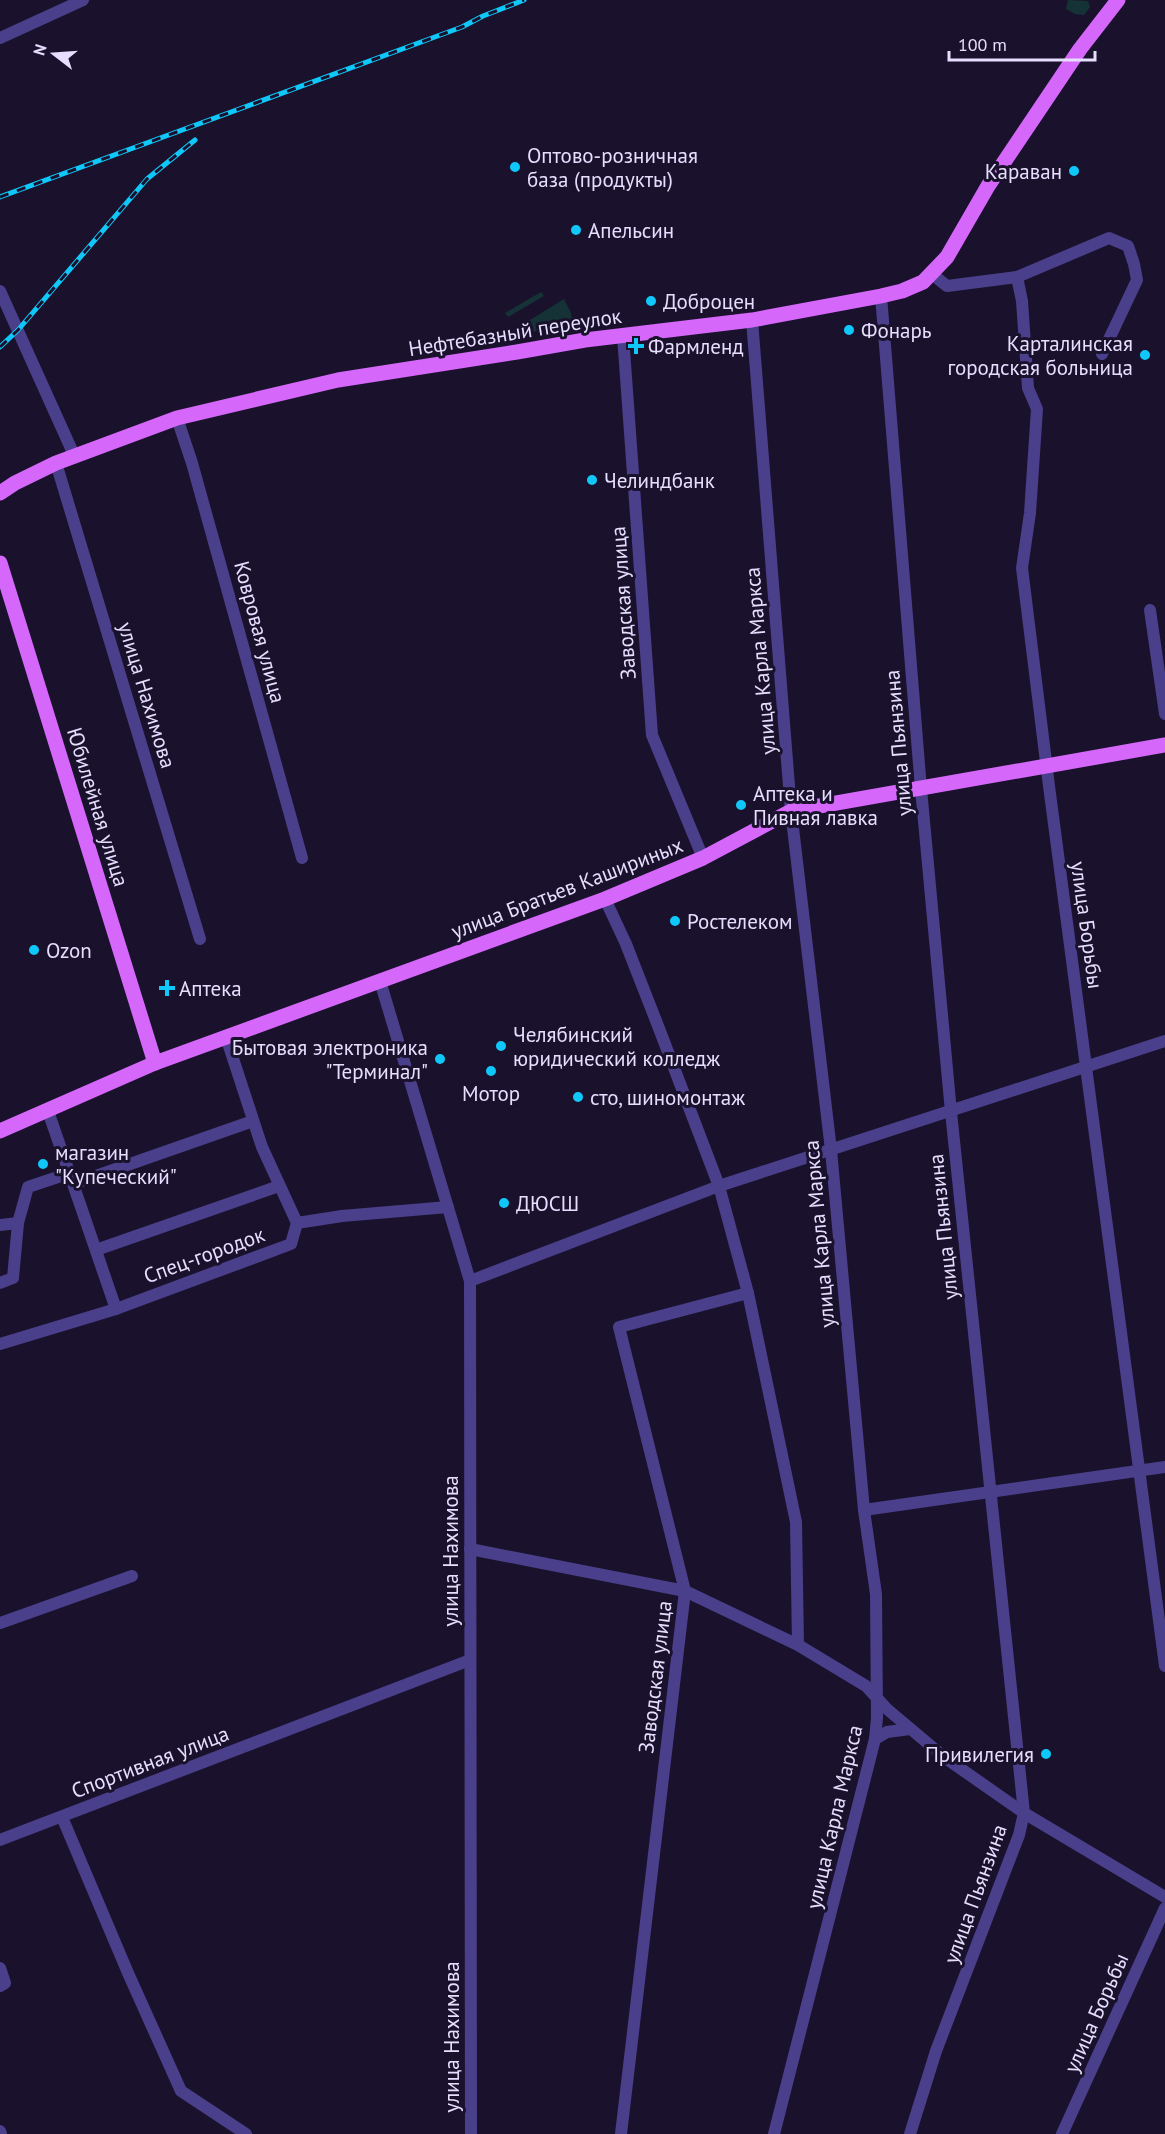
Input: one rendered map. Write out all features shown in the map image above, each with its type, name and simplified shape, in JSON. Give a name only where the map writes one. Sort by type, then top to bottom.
[{"type":"main road","name":"Нефтебазный переулок","points":[[0,493],[15,483],[74,455],[177,418],[338,380],[585,340],[752,320],[881,296],[902,291],[923,282],[947,257],[988,186],[1080,49],[1118,0]]},
{"type":"main road","name":"Юбилейная улица","points":[[0,563],[155,1063]]},
{"type":"main road","name":"улица Братьев Кашириных","points":[[0,1131],[155,1063],[605,899],[703,858],[791,811],[1165,745]]},
{"type":"street","points":[[0,38],[83,0]]},
{"type":"street","points":[[932,274],[946,286],[1017,277],[1109,238],[1128,246],[1137,280],[1102,354]]},
{"type":"street","name":"улица Борьбы","points":[[1017,277],[1022,301],[1028,388],[1037,409],[1030,513],[1022,568],[1165,1666]]},
{"type":"street","points":[[0,291],[74,455]]},
{"type":"street","name":"улица Пьянзина","points":[[881,296],[921,789],[951,1112],[1024,1813],[1019,1835],[936,2051],[910,2134]]},
{"type":"street","name":"улица Карла Маркса","points":[[752,320],[791,811],[831,1150],[864,1510],[876,1594],[877,1718],[875,1739],[774,2134]]},
{"type":"street","name":"Заводская улица","points":[[623,336],[652,735],[703,858]]},
{"type":"street","name":"Ковровая улица","points":[[177,418],[192,463],[302,858]]},
{"type":"street","name":"улица Нахимова","points":[[56,463],[200,939]]},
{"type":"street","points":[[1150,610],[1165,714]]},
{"type":"street","points":[[605,899],[647,998],[719,1186],[747,1293],[796,1522],[798,1645]]},
{"type":"street","name":"улица Нахимова","points":[[380,981],[470,1281],[471,2134]]},
{"type":"street","points":[[226,1037],[262,1147],[297,1223],[342,1216],[448,1207]]},
{"type":"street","points":[[470,1281],[719,1186],[1165,1041]]},
{"type":"street","points":[[48,1111],[116,1308]]},
{"type":"street","points":[[0,1282],[13,1278],[18,1223],[28,1187],[72,1179],[253,1121]]},
{"type":"street","points":[[96,1250],[279,1186]]},
{"type":"street","points":[[0,1225],[18,1223]]},
{"type":"street","name":"Спец-городок","points":[[0,1344],[116,1308],[291,1244],[297,1223]]},
{"type":"street","name":"Заводская улица","points":[[621,2134],[685,1592],[619,1327],[747,1293]]},
{"type":"street","points":[[864,1510],[991,1494],[1165,1467]]},
{"type":"street","points":[[470,1549],[685,1592],[798,1645],[866,1686],[887,1709],[944,1757],[1024,1813],[1165,1897]]},
{"type":"street","points":[[0,1623],[132,1576]]},
{"type":"street","name":"Спортивная улица","points":[[246,2134],[181,2091],[62,1817],[470,1660]]},
{"type":"street","points":[[875,1739],[887,1732],[910,1729]]},
{"type":"street","points":[[0,1840],[62,1817]]},
{"type":"street","name":"улица Борьбы","points":[[1062,2134],[1165,1908]]},
{"type":"street","points":[[0,1968],[5,1983],[0,1986]]},
{"type":"green space","points":[[1068,0],[1088,1],[1090,7],[1084,15],[1075,14],[1066,9]]},
{"type":"green space","points":[[541,292],[544,296],[508,317],[505,313]]},
{"type":"green space","points":[[564,299],[571,313],[573,326],[523,333],[522,325]]},
{"type":"railway","points":[[0,197],[462,27],[524,0]]},
{"type":"railway","points":[[0,347],[18,330],[147,179],[195,140]]},
{"type":"place","name":"Оптово-розничная база (продукты)","points":[[515,167]]},
{"type":"place","name":"Караван","points":[[1074,171]]},
{"type":"place","name":"Апельсин","points":[[576,230]]},
{"type":"place","name":"Доброцен","points":[[651,301]]},
{"type":"place","name":"Фонарь","points":[[849,330]]},
{"type":"place","name":"Фармленд","points":[[636,346]]},
{"type":"place","name":"Карталинская городская больница","points":[[1145,355]]},
{"type":"place","name":"Челиндбанк","points":[[592,480]]},
{"type":"place","name":"Аптека и Пивная лавка","points":[[741,805]]},
{"type":"place","name":"Ростелеком","points":[[675,921]]},
{"type":"place","name":"Ozon","points":[[34,950]]},
{"type":"place","name":"Аптека","points":[[167,988]]},
{"type":"place","name":"Челябинский юридический колледж","points":[[501,1046]]},
{"type":"place","name":"Бытовая электроника \"Терминал\"","points":[[440,1059]]},
{"type":"place","name":"Мотор","points":[[491,1071]]},
{"type":"place","name":"сто, шиномонтаж","points":[[578,1097]]},
{"type":"place","name":"магазин \"Купеческий\"","points":[[43,1164]]},
{"type":"place","name":"ДЮСШ","points":[[504,1203]]},
{"type":"place","name":"Привилегия","points":[[1046,1754]]}]
